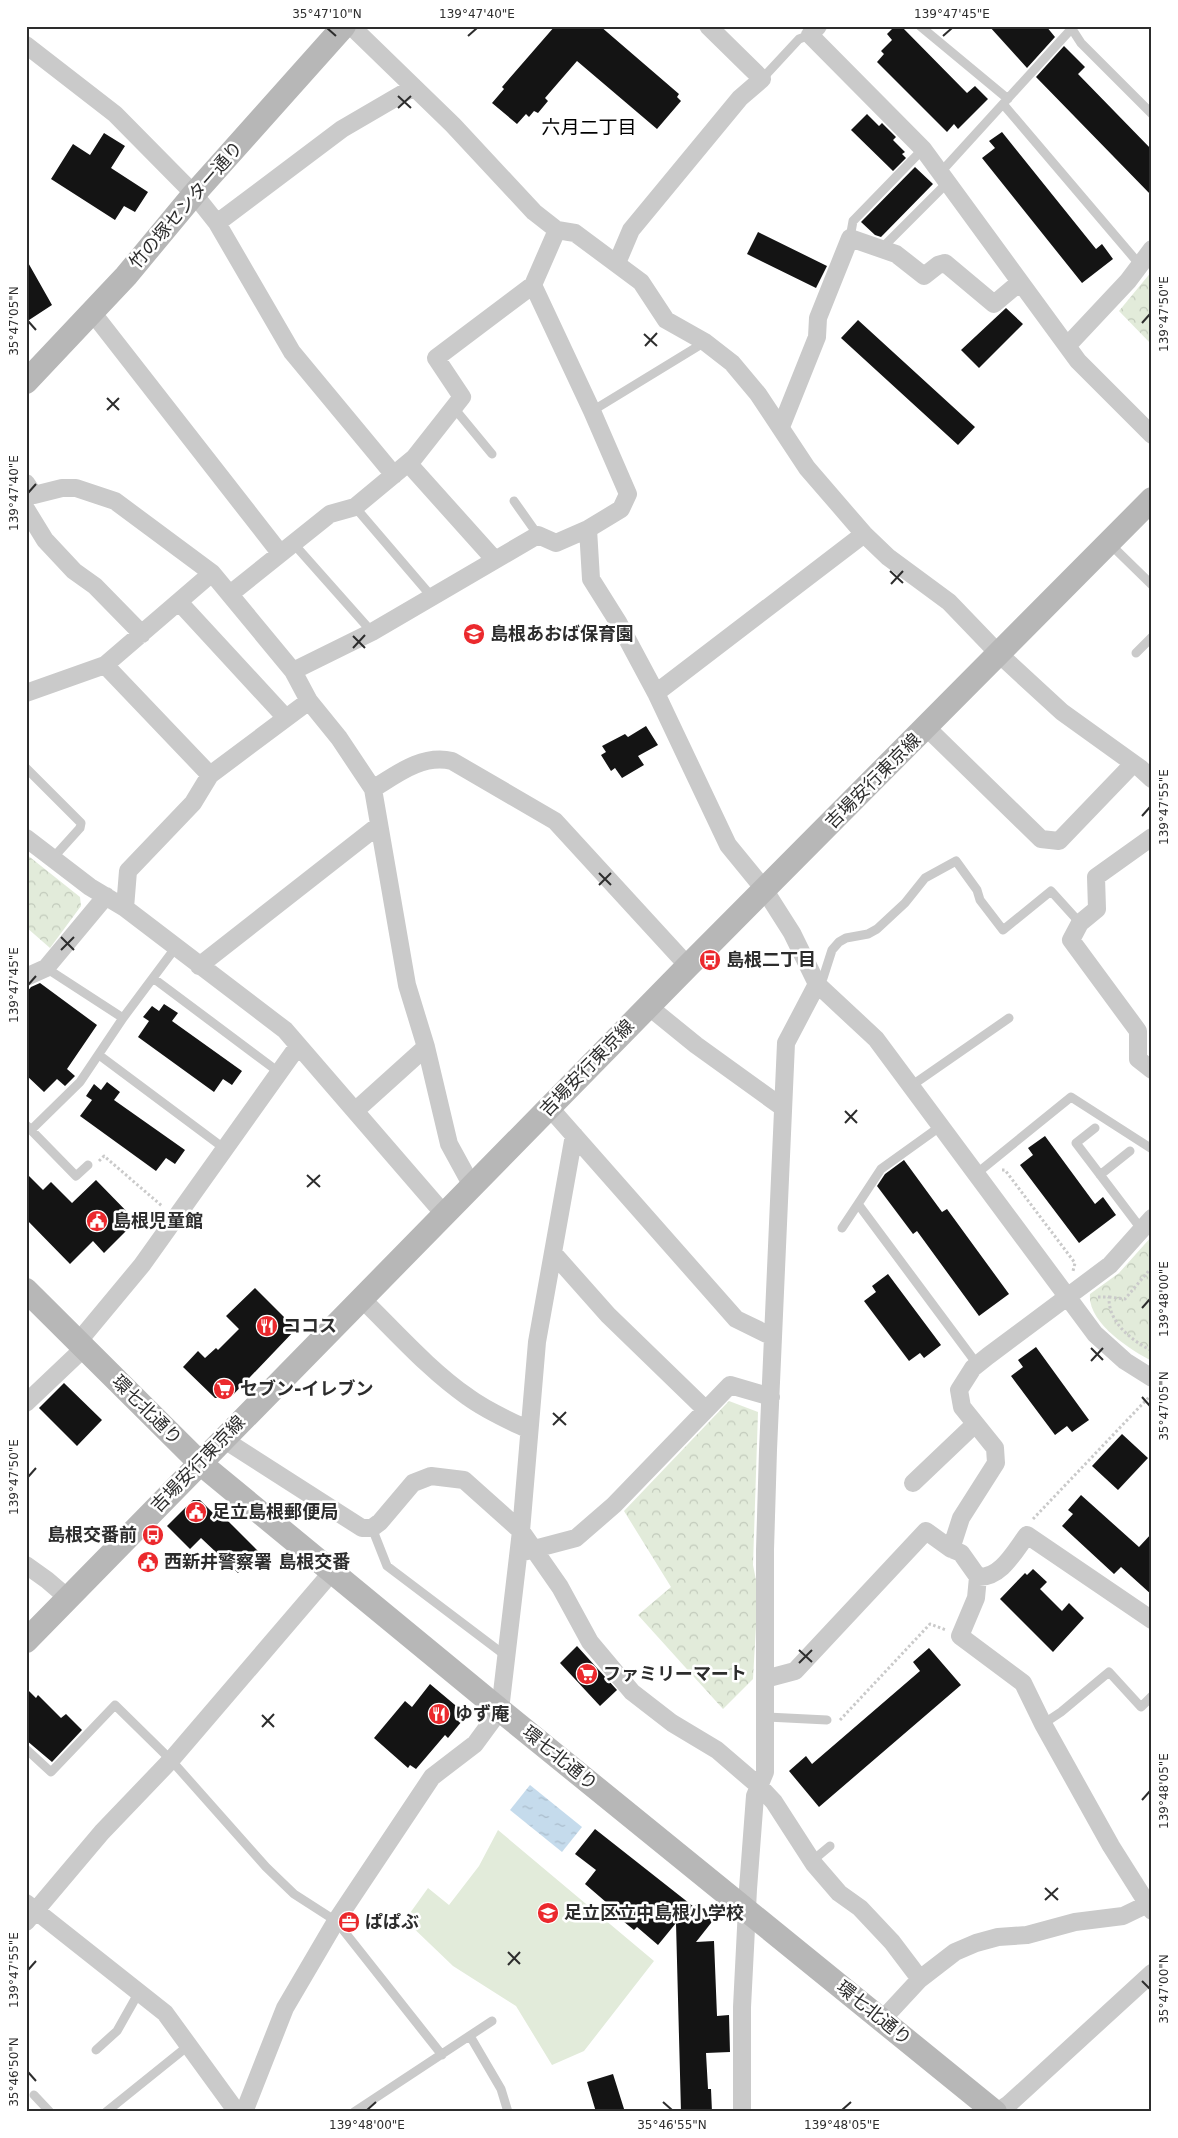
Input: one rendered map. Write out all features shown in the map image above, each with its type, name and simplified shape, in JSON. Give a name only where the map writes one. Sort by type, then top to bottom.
[{"type":"street","name":"竹の塚センター通り","points":[[26,382],[126,276],[194,194],[344,26]]},
{"type":"street","points":[[351,26],[460,132],[534,212],[557,230],[575,233],[617,263],[641,282],[666,320],[705,342],[732,363],[758,394],[807,468],[864,534],[888,557],[949,602],[999,654],[1062,712],[1152,779]]},
{"type":"street","points":[[617,263],[631,230],[740,98],[762,79],[708,26]]},
{"type":"street","points":[[814,31],[923,149],[1078,361],[1152,435]]},
{"type":"street","points":[[26,45],[115,114],[194,194],[217,223],[292,352],[394,475]]},
{"type":"street","points":[[217,223],[342,129],[414,86]]},
{"type":"street","points":[[230,594],[330,514],[356,507],[408,464],[462,397],[436,358],[533,285],[557,230]]},
{"type":"street","points":[[781,427],[817,337],[818,318],[850,238],[896,254],[924,276],[938,265],[945,263],[994,304],[1020,282]]},
{"type":"street","points":[[1067,346],[1140,266],[1152,250]]},
{"type":"street","points":[[293,671],[372,632],[538,535],[556,543],[588,529],[621,509],[628,494],[592,411],[533,285]]},
{"type":"street","points":[[92,312],[286,548]]},
{"type":"street","points":[[408,464],[495,560]]},
{"type":"street","points":[[142,634],[95,586],[74,571],[44,540],[28,496],[62,488],[76,488],[115,501],[212,573],[293,671],[309,702],[339,738],[372,789],[407,985],[426,1047],[450,1144],[472,1186]]},
{"type":"street","name":"吉場安行東京線","points":[[26,1641],[648,1006],[1152,499]]},
{"type":"street","points":[[588,529],[591,579],[618,622],[656,693],[728,845],[764,889],[792,933],[817,984],[876,1039],[976,1174],[1070,1287],[1095,1334],[1125,1361],[1152,1378]]},
{"type":"street","points":[[656,693],[864,534]]},
{"type":"street","points":[[26,693],[105,665],[212,573]]},
{"type":"street","points":[[179,602],[286,718]]},
{"type":"street","points":[[105,665],[210,775]]},
{"type":"street","points":[[124,908],[128,871],[193,803],[210,775],[309,702]]},
{"type":"street","points":[[926,727],[1041,840],[1059,841],[1133,764]]},
{"type":"street","points":[[372,789],[415,764],[441,759],[452,761],[555,821],[688,966]]},
{"type":"street","points":[[199,966],[379,825]]},
{"type":"street","points":[[1152,837],[1096,876],[1096,909],[1080,923],[1071,940],[1138,1031],[1138,1059],[1152,1070]]},
{"type":"street","points":[[26,838],[90,887],[124,908],[285,1030],[444,1214]]},
{"type":"street","points":[[26,977],[46,968],[106,896]]},
{"type":"street","points":[[742,2112],[742,2007],[755,1796],[765,1772],[767,1717],[765,1679],[765,1550],[786,1042],[817,984]]},
{"type":"street","points":[[648,1006],[710,1056],[782,1107]]},
{"type":"street","points":[[26,1403],[81,1345],[142,1265],[298,1046]]},
{"type":"street","points":[[355,1111],[426,1047]]},
{"type":"street","points":[[549,1107],[736,1319],[773,1337]]},
{"type":"street","points":[[244,2112],[285,2008],[336,1921],[432,1777],[475,1744],[500,1710],[506,1656],[525,1552],[521,1532],[537,1342],[574,1135]]},
{"type":"street","points":[[951,1549],[961,1518],[996,1463],[994,1448],[962,1407],[959,1390],[977,1364],[1070,1287],[1110,1265],[1147,1224]]},
{"type":"street","points":[[553,1253],[608,1315],[706,1410]]},
{"type":"street","name":"環七北通り","points":[[26,1290],[200,1462],[500,1710],[748,1909],[996,2112]]},
{"type":"street","points":[[361,1298],[445,1379],[468,1397],[503,1418],[529,1430]]},
{"type":"street","points":[[525,1552],[576,1538],[614,1505],[730,1385],[771,1397]]},
{"type":"street","points":[[913,1483],[975,1424]]},
{"type":"street","points":[[223,1440],[362,1528],[372,1528],[380,1522],[413,1483],[431,1476],[464,1480],[521,1532]]},
{"type":"street","points":[[765,1679],[795,1671],[926,1531],[951,1549],[961,1553],[978,1577],[976,1598],[960,1636],[1024,1683],[1043,1724],[1150,1906],[1123,1916],[1075,1922],[1027,1935],[998,1937],[976,1943],[955,1952],[920,1978],[882,2020]]},
{"type":"street","points":[[978,1577],[989,1578],[998,1572],[1027,1535],[1152,1620]]},
{"type":"street","points":[[525,1552],[560,1587],[590,1642],[632,1692],[672,1723],[717,1750],[760,1787],[779,1808],[812,1861],[839,1893],[860,1908],[892,1942],[920,1978]]},
{"type":"street","points":[[26,1565],[68,1598]]},
{"type":"street","points":[[237,2112],[165,2013],[29,1912],[171,1760],[332,1572]]},
{"type":"street","points":[[996,2112],[1009,2104],[1152,1973]]},
{"type":"lane","points":[[920,26],[1006,102],[1140,266]]},
{"type":"lane","points":[[881,249],[1072,27],[1081,43],[1152,114]]},
{"type":"lane","points":[[762,79],[799,39],[814,31]]},
{"type":"lane","points":[[850,238],[853,221],[923,149]]},
{"type":"lane","points":[[592,411],[705,342]]},
{"type":"lane","points":[[454,408],[492,454]]},
{"type":"lane","points":[[514,501],[538,535]]},
{"type":"lane","points":[[356,507],[432,597]]},
{"type":"lane","points":[[1109,542],[1152,585]]},
{"type":"lane","points":[[286,548],[372,632]]},
{"type":"lane","points":[[1136,653],[1152,637]]},
{"type":"lane","points":[[26,768],[81,823],[80,828],[52,859]]},
{"type":"lane","points":[[817,984],[823,978],[832,950],[838,942],[846,938],[868,934],[877,929],[905,903],[925,878],[956,861],[977,890],[980,900],[1003,930],[1051,891],[1080,923]]},
{"type":"lane","points":[[88,1165],[76,1176],[29,1127],[80,1082],[100,1055],[123,1018],[176,947]]},
{"type":"lane","points":[[46,968],[123,1018]]},
{"type":"lane","points":[[153,978],[280,1073]]},
{"type":"lane","points":[[911,1086],[1009,1018]]},
{"type":"lane","points":[[100,1055],[225,1149]]},
{"type":"lane","points":[[976,1174],[1070,1097],[1152,1149]]},
{"type":"lane","points":[[842,1228],[881,1169],[941,1126]]},
{"type":"lane","points":[[1096,1128],[1076,1143],[1100,1174],[1147,1224]]},
{"type":"lane","points":[[1100,1174],[1130,1151]]},
{"type":"lane","points":[[858,1204],[977,1364]]},
{"type":"lane","points":[[372,1528],[387,1566],[506,1656]]},
{"type":"lane","points":[[1043,1724],[1062,1712],[1108,1672],[1141,1707],[1152,1696]]},
{"type":"lane","points":[[26,1749],[51,1772],[115,1705],[171,1760],[266,1866],[294,1894],[336,1921],[442,2055]]},
{"type":"lane","points":[[767,1717],[827,1720]]},
{"type":"lane","points":[[812,1861],[830,1846]]},
{"type":"lane","points":[[96,2050],[117,2031],[139,1992]]},
{"type":"lane","points":[[354,2112],[492,2021]]},
{"type":"lane","points":[[470,2036],[501,2089],[508,2112]]},
{"type":"lane","points":[[106,2112],[188,2046]]},
{"type":"lane","points":[[34,2095],[50,2112]]},
{"type":"path","points":[[88,1165],[96,1164],[104,1156],[176,1218]]},
{"type":"path","points":[[996,1171],[1005,1170],[1075,1264],[1070,1287]]},
{"type":"path","points":[[1094,1297],[1125,1299],[1152,1266]]},
{"type":"path","points":[[1109,1297],[1109,1307],[1120,1326],[1134,1342],[1152,1351]]},
{"type":"path","points":[[1027,1535],[1029,1524],[1054,1494],[1082,1468],[1120,1425],[1152,1393]]},
{"type":"path","points":[[827,1720],[831,1723],[838,1722],[930,1624],[960,1636]]},
{"type":"green space","points":[[1152,271],[1152,345],[1119,311]]},
{"type":"green space","points":[[26,854],[80,897],[81,906],[50,948],[26,927]]},
{"type":"green space","points":[[1152,1236],[1152,1361],[1133,1350],[1102,1325],[1095,1315],[1090,1294],[1119,1273]]},
{"type":"green space","points":[[729,1401],[758,1412],[753,1565],[758,1590],[753,1679],[723,1709],[638,1615],[671,1587],[624,1511]]},
{"type":"green space","points":[[498,1830],[654,1961],[584,2051],[552,2065],[516,2006],[453,1966],[405,1920],[428,1888],[449,1905],[479,1866]]},
{"type":"water","points":[[530,1785],[582,1827],[562,1852],[510,1810]]},
{"type":"building","points":[[555,26],[600,26],[679,94],[677,97],[681,101],[657,129],[577,61],[545,98],[548,101],[538,113],[534,111],[529,117],[526,114],[517,124],[492,103],[504,89],[502,87]]},
{"type":"building","points":[[895,26],[901,26],[967,93],[975,86],[988,99],[958,129],[954,124],[947,132],[877,62],[884,54],[881,51],[892,40],[887,34]]},
{"type":"building","points":[[989,26],[1046,26],[1055,37],[1027,68]]},
{"type":"building","points":[[1064,46],[1085,67],[1078,74],[1152,150],[1152,196],[1036,77]]},
{"type":"building","points":[[867,114],[879,126],[882,123],[896,137],[893,140],[905,152],[902,154],[906,158],[893,171],[851,130]]},
{"type":"building","points":[[1002,132],[1096,249],[1102,244],[1113,259],[1082,283],[982,158],[995,148],[989,141]]},
{"type":"building","points":[[104,133],[125,146],[111,168],[148,192],[135,212],[124,206],[115,220],[51,179],[73,144],[90,155]]},
{"type":"building","points":[[915,167],[933,184],[881,237],[875,235],[861,222]]},
{"type":"building","points":[[758,232],[827,266],[816,288],[747,254]]},
{"type":"building","points":[[26,259],[52,305],[26,322]]},
{"type":"building","points":[[1006,308],[1023,324],[979,368],[961,350]]},
{"type":"building","points":[[858,320],[975,427],[958,445],[841,338]]},
{"type":"building","points":[[646,726],[658,745],[638,756],[644,765],[622,778],[615,768],[611,771],[601,755],[606,752],[602,746],[625,734],[628,737]]},
{"type":"building","points":[[40,983],[97,1025],[67,1069],[75,1076],[65,1086],[57,1079],[44,1092],[26,1075],[26,993],[31,987]]},
{"type":"building","points":[[164,1004],[178,1013],[172,1021],[242,1071],[232,1085],[223,1079],[214,1092],[138,1037],[149,1021],[143,1017],[152,1006],[159,1011]]},
{"type":"building","points":[[107,1082],[120,1092],[114,1100],[185,1150],[175,1164],[166,1158],[156,1171],[80,1116],[92,1100],[86,1096],[94,1084],[101,1090]]},
{"type":"building","points":[[1045,1136],[1095,1204],[1103,1197],[1116,1215],[1079,1243],[1020,1165],[1033,1155],[1028,1148]]},
{"type":"building","points":[[904,1160],[942,1212],[947,1209],[1009,1294],[979,1316],[917,1231],[913,1234],[877,1186],[885,1174]]},
{"type":"building","points":[[26,1173],[43,1190],[51,1182],[72,1203],[96,1180],[136,1221],[104,1253],[93,1241],[70,1264],[26,1219]]},
{"type":"building","points":[[888,1274],[941,1345],[924,1358],[920,1353],[909,1361],[864,1301],[876,1292],[872,1286]]},
{"type":"building","points":[[255,1288],[296,1329],[230,1398],[215,1398],[183,1367],[198,1351],[205,1358],[216,1348],[218,1350],[239,1329],[226,1316]]},
{"type":"building","points":[[1036,1347],[1089,1420],[1072,1432],[1067,1426],[1055,1435],[1011,1376],[1023,1367],[1018,1360]]},
{"type":"building","points":[[64,1383],[102,1420],[77,1446],[39,1408]]},
{"type":"building","points":[[1122,1434],[1148,1458],[1118,1490],[1092,1466]]},
{"type":"building","points":[[1081,1495],[1139,1547],[1152,1533],[1152,1595],[1121,1567],[1114,1574],[1062,1526],[1073,1514],[1068,1510]]},
{"type":"building","points":[[193,1500],[200,1500],[220,1520],[224,1517],[259,1552],[238,1573],[201,1538],[190,1549],[167,1526]]},
{"type":"building","points":[[1033,1569],[1047,1582],[1040,1589],[1062,1611],[1069,1603],[1084,1618],[1053,1652],[1000,1599],[1025,1573],[1027,1575]]},
{"type":"building","points":[[577,1646],[617,1690],[600,1706],[560,1663]]},
{"type":"building","points":[[929,1648],[961,1685],[819,1807],[789,1771],[806,1756],[812,1764],[920,1671],[913,1662]]},
{"type":"building","points":[[430,1684],[467,1715],[448,1738],[445,1735],[416,1769],[410,1765],[408,1768],[374,1738],[405,1701],[412,1707]]},
{"type":"building","points":[[26,1688],[36,1698],[38,1695],[61,1718],[66,1714],[82,1730],[52,1762],[26,1740]]},
{"type":"building","points":[[595,1829],[694,1907],[698,1903],[715,1918],[696,1942],[714,1941],[717,2016],[729,2015],[730,2052],[706,2053],[708,2089],[711,2089],[712,2112],[681,2112],[676,1923],[658,1945],[637,1927],[634,1930],[612,1912],[614,1909],[585,1884],[596,1870],[575,1854]]},
{"type":"building","points":[[613,2074],[625,2112],[596,2112],[587,2082]]},
{"type":"place","name":"島根あおば保育園","points":[[474,634]]},
{"type":"place","name":"島根二丁目","points":[[710,960]]},
{"type":"place","name":"島根児童館","points":[[97,1221]]},
{"type":"place","name":"ココス","points":[[267,1326]]},
{"type":"place","name":"セブン-イレブン","points":[[224,1389]]},
{"type":"place","name":"足立島根郵便局","points":[[196,1512]]},
{"type":"place","name":"島根交番前","points":[[153,1535]]},
{"type":"place","name":"西新井警察署 島根交番","points":[[148,1562]]},
{"type":"place","name":"ファミリーマート","points":[[587,1674]]},
{"type":"place","name":"ゆず庵","points":[[439,1714]]},
{"type":"place","name":"足立区立中島根小学校","points":[[548,1913]]},
{"type":"place","name":"ぱぱぶ","points":[[349,1922]]},
{"type":"district","name":"六月二丁目","points":[[589,127]]}]
